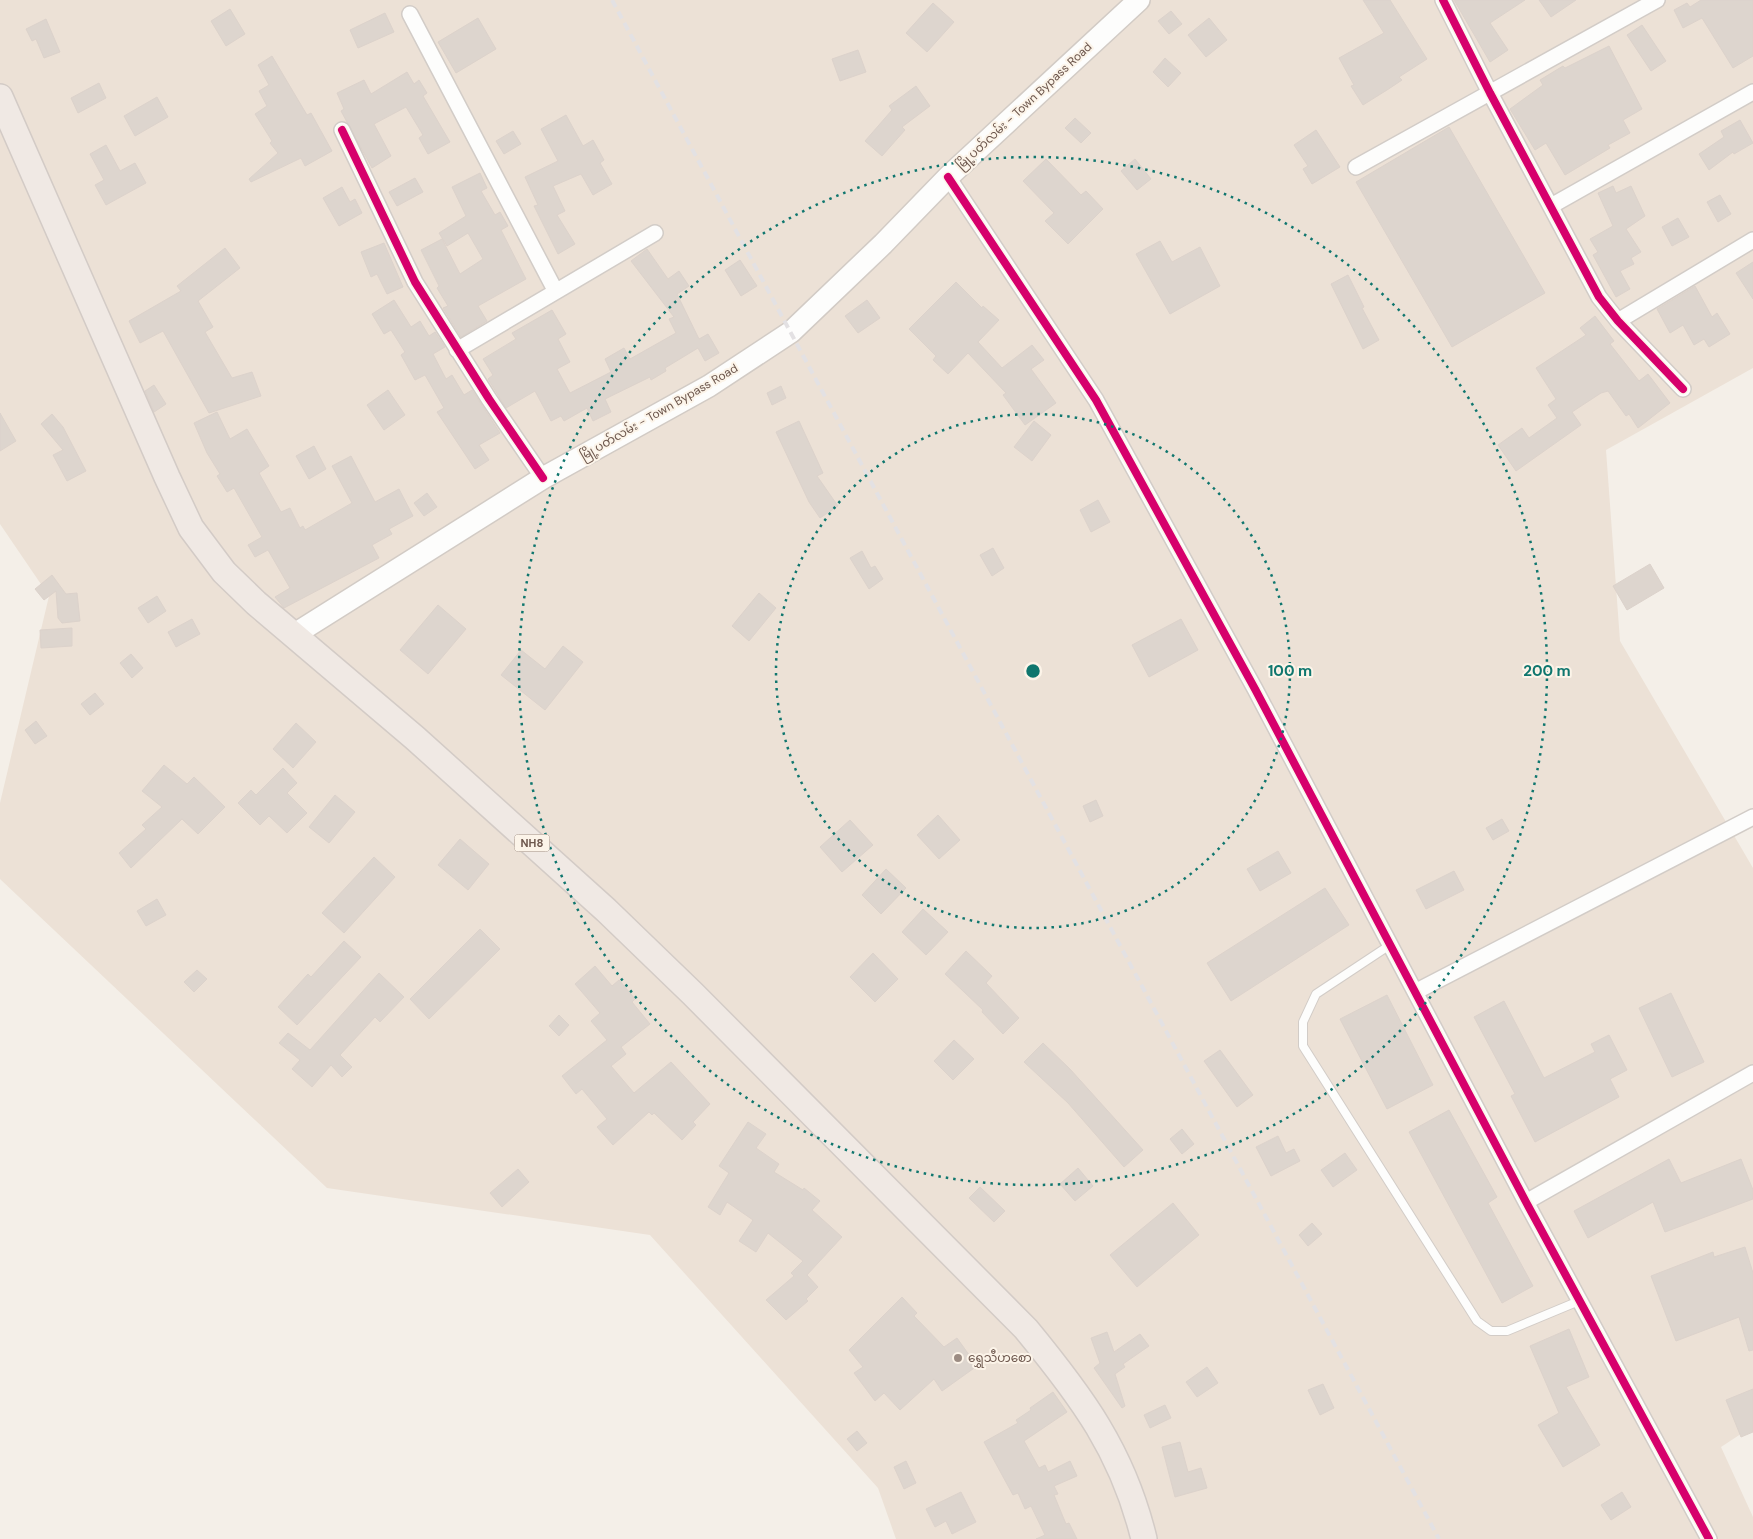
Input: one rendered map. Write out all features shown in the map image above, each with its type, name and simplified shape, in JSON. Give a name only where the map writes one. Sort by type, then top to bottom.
[{"type":"highway","name":"NH8","points":[[0,97],[191,528],[224,572],[256,603],[295,634],[437,757],[606,910],[693,994],[1026,1329],[1070,1382],[1096,1420],[1116,1458],[1138,1514],[1144,1539]]},
{"type":"main road","name":"မြို့ပတ်လမ်း - Town Bypass Road","points":[[295,634],[543,478],[709,386],[791,332],[883,244],[948,177],[1139,0]]},
{"type":"street","points":[[1443,0],[1490,93],[1599,297],[1618,321],[1683,389]]},
{"type":"street","points":[[1356,167],[1657,0]]},
{"type":"street","points":[[410,14],[555,290]]},
{"type":"street","points":[[1551,206],[1753,92]]},
{"type":"street","points":[[342,130],[415,282],[457,350],[543,478]]},
{"type":"street","points":[[948,177],[1096,400],[1259,698],[1526,1202],[1709,1539]]},
{"type":"street","points":[[457,350],[655,232]]},
{"type":"street","points":[[1618,321],[1753,240]]},
{"type":"street","points":[[1415,992],[1753,817]]},
{"type":"street","points":[[1526,1202],[1753,1073]]},
{"type":"lane","points":[[1390,945],[1316,994],[1303,1022],[1303,1046],[1477,1321],[1491,1331],[1507,1331],[1579,1301]]},
{"type":"shaded area","points":[[0,0],[1753,0],[1753,368],[1606,450],[1620,641],[1753,868],[1753,1426],[1721,1447],[1753,1517],[1753,1539],[896,1539],[878,1488],[650,1235],[327,1188],[0,879],[0,803],[49,596],[0,524]]},
{"type":"building","points":[[1363,0],[1390,0],[1427,59],[1399,77],[1402,80],[1363,105],[1351,86],[1354,85],[1339,58],[1384,33]]},
{"type":"building","points":[[1454,0],[1525,0],[1490,23],[1508,50],[1490,62]]},
{"type":"building","points":[[1539,0],[1576,0],[1551,17]]},
{"type":"building","points":[[1701,0],[1753,0],[1753,56],[1733,68],[1702,18],[1683,28],[1674,10],[1687,3],[1690,7]]},
{"type":"building","points":[[933,3],[954,22],[927,52],[906,33]]},
{"type":"building","points":[[230,9],[245,34],[226,46],[211,21]]},
{"type":"building","points":[[1171,11],[1182,24],[1169,34],[1158,21]]},
{"type":"building","points":[[385,13],[394,32],[358,48],[350,30]]},
{"type":"building","points":[[478,18],[496,49],[456,73],[438,42]]},
{"type":"building","points":[[1209,18],[1227,40],[1206,57],[1188,35]]},
{"type":"building","points":[[46,19],[60,52],[44,58],[36,39],[32,41],[26,29]]},
{"type":"building","points":[[1642,25],[1666,61],[1651,71],[1627,35]]},
{"type":"building","points":[[1609,46],[1642,109],[1623,120],[1630,133],[1608,145],[1610,148],[1565,175],[1546,143],[1535,150],[1510,109],[1543,85],[1540,80],[1563,66],[1565,68]]},
{"type":"building","points":[[858,50],[866,72],[840,81],[832,59]]},
{"type":"building","points":[[272,56],[307,115],[311,113],[332,151],[305,166],[301,158],[251,182],[249,179],[278,153],[270,143],[272,141],[255,114],[267,106],[259,91],[269,85],[258,65]]},
{"type":"building","points":[[1165,58],[1181,73],[1168,87],[1153,72]]},
{"type":"building","points":[[407,72],[414,84],[419,80],[427,93],[423,96],[450,142],[428,154],[419,138],[423,135],[406,107],[374,124],[391,156],[372,168],[341,111],[344,109],[337,93],[364,80],[371,94]]},
{"type":"building","points":[[99,83],[106,98],[78,113],[71,98]]},
{"type":"building","points":[[916,86],[930,106],[902,127],[905,130],[882,156],[865,141],[892,110],[889,106]]},
{"type":"building","points":[[157,97],[168,117],[135,136],[124,116]]},
{"type":"building","points":[[566,115],[583,146],[593,140],[604,160],[600,163],[612,184],[593,195],[581,174],[553,186],[565,211],[557,215],[575,244],[558,254],[534,206],[538,205],[525,177],[558,161],[541,129]]},
{"type":"building","points":[[1075,118],[1091,133],[1081,143],[1065,128]]},
{"type":"building","points":[[1740,120],[1753,143],[1734,154],[1733,152],[1709,170],[1699,154],[1724,137],[1721,131]]},
{"type":"building","points":[[1449,127],[1545,293],[1452,347],[1356,182]]},
{"type":"building","points":[[1316,130],[1340,167],[1312,184],[1303,169],[1308,166],[1294,145]]},
{"type":"building","points":[[513,131],[521,144],[504,154],[496,141]]},
{"type":"building","points":[[106,145],[120,171],[135,163],[146,183],[106,205],[95,185],[104,180],[90,154]]},
{"type":"building","points":[[1046,159],[1081,195],[1086,191],[1103,209],[1068,244],[1045,221],[1054,213],[1023,181]]},
{"type":"building","points":[[1135,159],[1151,179],[1137,190],[1121,171]]},
{"type":"building","points":[[480,173],[487,188],[481,191],[495,215],[500,212],[508,226],[501,230],[526,279],[478,306],[487,321],[461,337],[443,308],[448,306],[437,288],[439,286],[421,250],[442,239],[460,274],[483,259],[468,233],[447,246],[439,233],[466,216],[452,187]]},
{"type":"building","points":[[415,178],[423,192],[397,206],[389,192]]},
{"type":"building","points":[[1613,186],[1616,193],[1631,186],[1645,216],[1626,229],[1641,252],[1631,258],[1634,264],[1620,271],[1630,289],[1616,297],[1593,255],[1598,252],[1590,239],[1613,226],[1598,193]]},
{"type":"building","points":[[342,187],[350,202],[355,199],[362,213],[339,226],[323,198]]},
{"type":"building","points":[[1720,195],[1731,214],[1718,222],[1707,202]]},
{"type":"building","points":[[1678,218],[1689,237],[1672,246],[1662,227]]},
{"type":"building","points":[[1160,241],[1172,262],[1200,247],[1220,286],[1170,314],[1136,254]]},
{"type":"building","points":[[384,243],[403,287],[387,294],[377,274],[371,277],[361,252]]},
{"type":"building","points":[[225,248],[240,268],[198,301],[213,327],[205,332],[232,378],[252,372],[261,396],[209,413],[163,331],[140,343],[129,321],[181,291],[177,286]]},
{"type":"building","points":[[647,249],[668,279],[679,271],[689,286],[677,294],[699,339],[708,334],[719,353],[705,361],[698,348],[665,368],[666,371],[651,380],[650,377],[605,399],[611,412],[593,421],[587,408],[564,421],[561,416],[551,421],[535,391],[506,408],[488,379],[493,375],[483,359],[516,339],[512,333],[552,310],[566,334],[558,339],[570,362],[557,369],[570,393],[611,372],[605,359],[624,348],[630,359],[676,333],[669,319],[674,317],[631,261]]},
{"type":"building","points":[[740,260],[757,286],[741,296],[725,270]]},
{"type":"building","points":[[1753,262],[1753,299],[1736,273]]},
{"type":"building","points":[[1348,275],[1364,307],[1362,308],[1379,340],[1363,349],[1331,284]]},
{"type":"building","points":[[956,282],[982,308],[983,306],[999,320],[978,342],[1002,368],[1032,345],[1044,360],[1031,369],[1056,403],[1025,425],[1003,395],[1006,393],[968,353],[948,374],[933,360],[936,356],[909,329]]},
{"type":"building","points":[[1695,286],[1712,317],[1717,313],[1730,334],[1709,347],[1704,339],[1694,345],[1683,325],[1670,333],[1657,309]]},
{"type":"building","points":[[394,300],[411,327],[420,321],[429,336],[435,332],[445,347],[433,354],[446,379],[452,375],[464,395],[472,390],[500,433],[479,445],[489,460],[475,469],[437,412],[444,408],[425,375],[415,380],[401,355],[405,352],[391,330],[384,334],[372,314]]},
{"type":"building","points":[[867,300],[880,318],[858,333],[845,316]]},
{"type":"building","points":[[1595,316],[1614,341],[1610,344],[1639,381],[1648,374],[1670,403],[1638,428],[1629,414],[1626,416],[1608,391],[1601,393],[1572,412],[1581,425],[1516,471],[1498,445],[1522,428],[1529,438],[1557,418],[1548,405],[1556,399],[1536,368],[1586,335],[1580,328]]},
{"type":"building","points":[[154,385],[166,404],[154,412],[145,391]]},
{"type":"building","points":[[781,386],[786,398],[772,405],[767,393]]},
{"type":"building","points":[[388,390],[405,415],[384,430],[367,405]]},
{"type":"building","points":[[217,412],[230,439],[247,429],[269,466],[259,473],[281,512],[290,508],[300,528],[303,526],[305,530],[352,503],[332,466],[351,456],[375,502],[399,489],[413,516],[389,529],[392,534],[372,545],[379,558],[284,608],[275,597],[290,588],[268,550],[255,557],[248,545],[262,537],[234,488],[227,492],[217,476],[220,474],[207,453],[194,423]]},
{"type":"building","points":[[0,413],[16,441],[0,451]]},
{"type":"building","points":[[52,414],[63,427],[86,471],[67,481],[53,455],[63,450],[41,424]]},
{"type":"building","points":[[799,421],[823,473],[817,476],[838,506],[820,518],[809,502],[776,432]]},
{"type":"building","points":[[1034,421],[1051,435],[1032,461],[1014,447]]},
{"type":"building","points":[[314,446],[326,469],[309,479],[296,456]]},
{"type":"building","points":[[427,493],[437,507],[424,516],[414,503]]},
{"type":"building","points":[[1098,500],[1110,522],[1091,532],[1080,510]]},
{"type":"building","points":[[993,548],[1004,568],[992,576],[980,555]]},
{"type":"building","points":[[862,551],[871,568],[875,566],[883,579],[869,589],[850,558]]},
{"type":"building","points":[[1650,564],[1664,588],[1627,610],[1613,586]]},
{"type":"building","points":[[52,575],[66,594],[77,593],[80,621],[62,623],[58,618],[56,591],[44,600],[35,589]]},
{"type":"building","points":[[759,593],[776,608],[749,641],[732,626]]},
{"type":"building","points":[[157,596],[166,611],[148,623],[138,608]]},
{"type":"building","points":[[438,605],[466,629],[428,674],[400,650]]},
{"type":"building","points":[[192,619],[200,634],[176,647],[168,632]]},
{"type":"building","points":[[1181,619],[1198,650],[1149,677],[1132,645]]},
{"type":"building","points":[[72,628],[72,646],[41,648],[40,630]]},
{"type":"building","points":[[563,646],[583,662],[545,710],[501,675],[521,650],[545,669]]},
{"type":"building","points":[[131,654],[143,668],[132,678],[120,663]]},
{"type":"building","points":[[95,693],[104,704],[90,715],[81,704]]},
{"type":"building","points":[[36,721],[47,736],[35,744],[25,730]]},
{"type":"building","points":[[296,723],[316,742],[293,768],[273,749]]},
{"type":"building","points":[[164,765],[187,784],[194,777],[225,807],[198,834],[182,819],[131,868],[119,853],[146,829],[142,825],[162,807],[142,791]]},
{"type":"building","points":[[283,768],[297,783],[287,793],[307,813],[287,833],[269,816],[260,825],[238,803],[251,790],[256,795]]},
{"type":"building","points":[[335,795],[355,812],[329,843],[309,827]]},
{"type":"building","points":[[1096,800],[1103,816],[1090,822],[1083,806]]},
{"type":"building","points":[[938,815],[960,840],[939,859],[917,835]]},
{"type":"building","points":[[1502,819],[1509,831],[1493,840],[1486,828]]},
{"type":"building","points":[[850,820],[873,845],[842,872],[820,847]]},
{"type":"building","points":[[460,839],[489,864],[468,890],[438,865]]},
{"type":"building","points":[[1278,851],[1291,873],[1260,891],[1247,869]]},
{"type":"building","points":[[374,857],[395,877],[344,933],[322,913]]},
{"type":"building","points":[[886,869],[906,888],[881,914],[862,895]]},
{"type":"building","points":[[1454,871],[1464,890],[1426,909],[1416,890]]},
{"type":"building","points":[[1325,888],[1349,925],[1231,1001],[1207,963]]},
{"type":"building","points":[[157,899],[166,915],[146,926],[137,911]]},
{"type":"building","points":[[923,909],[948,932],[926,955],[902,932]]},
{"type":"building","points":[[480,929],[500,949],[429,1019],[410,999]]},
{"type":"building","points":[[344,941],[361,957],[297,1025],[278,1007],[308,974],[311,977]]},
{"type":"building","points":[[966,951],[992,976],[986,983],[1019,1018],[1003,1034],[982,1012],[983,1010],[945,974]]},
{"type":"building","points":[[873,953],[898,979],[875,1002],[850,977]]},
{"type":"building","points":[[595,966],[612,986],[619,980],[635,999],[632,1002],[650,1024],[621,1047],[626,1054],[611,1066],[634,1093],[671,1062],[710,1104],[693,1122],[696,1125],[682,1140],[654,1113],[652,1115],[649,1112],[613,1145],[597,1127],[607,1119],[582,1089],[576,1094],[562,1076],[607,1040],[591,1021],[600,1013],[575,984]]},
{"type":"building","points":[[197,970],[207,979],[194,992],[184,982]]},
{"type":"building","points":[[379,973],[404,997],[380,1022],[375,1017],[340,1055],[352,1067],[342,1077],[331,1065],[312,1087],[292,1069],[300,1060],[279,1043],[288,1033],[310,1050]]},
{"type":"building","points":[[1671,993],[1704,1062],[1672,1077],[1639,1008]]},
{"type":"building","points":[[1387,995],[1433,1085],[1387,1109],[1340,1019]]},
{"type":"building","points":[[1504,1001],[1544,1078],[1595,1052],[1591,1044],[1609,1035],[1627,1070],[1610,1079],[1619,1097],[1535,1142],[1511,1096],[1515,1094],[1474,1017]]},
{"type":"building","points":[[559,1015],[569,1025],[559,1036],[549,1026]]},
{"type":"building","points":[[954,1040],[974,1059],[953,1080],[934,1061]]},
{"type":"building","points":[[1043,1043],[1070,1069],[1143,1150],[1124,1167],[1068,1103],[1024,1062]]},
{"type":"building","points":[[1220,1050],[1253,1095],[1237,1107],[1204,1061]]},
{"type":"building","points":[[1449,1110],[1497,1197],[1488,1203],[1533,1286],[1502,1303],[1409,1132]]},
{"type":"building","points":[[748,1122],[766,1134],[756,1148],[779,1164],[774,1172],[803,1190],[804,1188],[820,1201],[812,1210],[842,1237],[807,1275],[818,1287],[806,1299],[808,1301],[786,1320],[766,1300],[794,1276],[791,1273],[803,1261],[768,1233],[756,1252],[739,1241],[753,1220],[727,1202],[720,1215],[708,1207],[729,1173],[719,1166]]},
{"type":"building","points":[[1182,1129],[1194,1144],[1182,1154],[1170,1139]]},
{"type":"building","points":[[1278,1136],[1286,1153],[1294,1149],[1300,1161],[1271,1176],[1256,1147]]},
{"type":"building","points":[[1345,1153],[1357,1170],[1333,1187],[1321,1170]]},
{"type":"building","points":[[1669,1159],[1681,1183],[1741,1159],[1753,1190],[1753,1199],[1665,1232],[1653,1202],[1588,1238],[1574,1211]]},
{"type":"building","points":[[1078,1168],[1093,1186],[1075,1201],[1060,1184]]},
{"type":"building","points":[[518,1169],[529,1182],[502,1207],[490,1193]]},
{"type":"building","points":[[980,1187],[1005,1211],[994,1222],[969,1198]]},
{"type":"building","points":[[1173,1203],[1199,1235],[1137,1287],[1110,1255]]},
{"type":"building","points":[[1312,1223],[1322,1234],[1308,1246],[1299,1235]]},
{"type":"building","points":[[1745,1247],[1753,1273],[1753,1350],[1749,1351],[1739,1317],[1676,1341],[1651,1276],[1713,1252],[1714,1257]]},
{"type":"building","points":[[902,1297],[917,1313],[914,1316],[944,1347],[957,1338],[977,1366],[942,1391],[934,1379],[900,1410],[884,1393],[875,1401],[854,1373],[863,1367],[849,1350]]},
{"type":"building","points":[[1569,1329],[1589,1377],[1566,1387],[1600,1445],[1563,1467],[1538,1425],[1559,1413],[1530,1346]]},
{"type":"building","points":[[1107,1332],[1114,1352],[1140,1334],[1149,1346],[1123,1364],[1125,1367],[1115,1374],[1125,1406],[1122,1408],[1094,1368],[1100,1363],[1091,1338]]},
{"type":"building","points":[[1207,1367],[1218,1383],[1197,1397],[1186,1382]]},
{"type":"building","points":[[1323,1384],[1334,1408],[1320,1415],[1308,1390]]},
{"type":"building","points":[[1753,1389],[1753,1432],[1741,1437],[1726,1400]]},
{"type":"building","points":[[1053,1392],[1067,1412],[1024,1441],[1039,1468],[1045,1465],[1048,1472],[1070,1461],[1077,1476],[1054,1486],[1058,1494],[1054,1495],[1066,1524],[1069,1523],[1077,1539],[1036,1539],[1045,1535],[1031,1506],[1025,1509],[1018,1493],[1013,1495],[984,1442],[1018,1423],[1016,1420]]},
{"type":"building","points":[[1165,1405],[1171,1418],[1150,1428],[1144,1415]]},
{"type":"building","points":[[857,1431],[867,1443],[857,1451],[847,1439]]},
{"type":"building","points":[[1180,1442],[1188,1472],[1201,1468],[1207,1488],[1175,1497],[1162,1447]]},
{"type":"building","points":[[906,1461],[916,1483],[904,1489],[894,1467]]},
{"type":"building","points":[[961,1492],[976,1522],[952,1534],[946,1521],[935,1527],[926,1509]]},
{"type":"building","points":[[1622,1492],[1631,1507],[1611,1520],[1601,1505]]},
{"type":"railway","points":[[612,0],[1439,1539]]},
{"type":"cycle path","points":[[1443,0],[1490,93],[1599,297],[1618,321],[1683,389]]},
{"type":"cycle path","points":[[342,130],[415,282],[489,399],[543,478]]},
{"type":"cycle path","points":[[948,177],[1096,400],[1255,689],[1526,1202],[1709,1539]]},
{"type":"place","name":"ရွှေသီဟစော","points":[[958,1358]]}]
